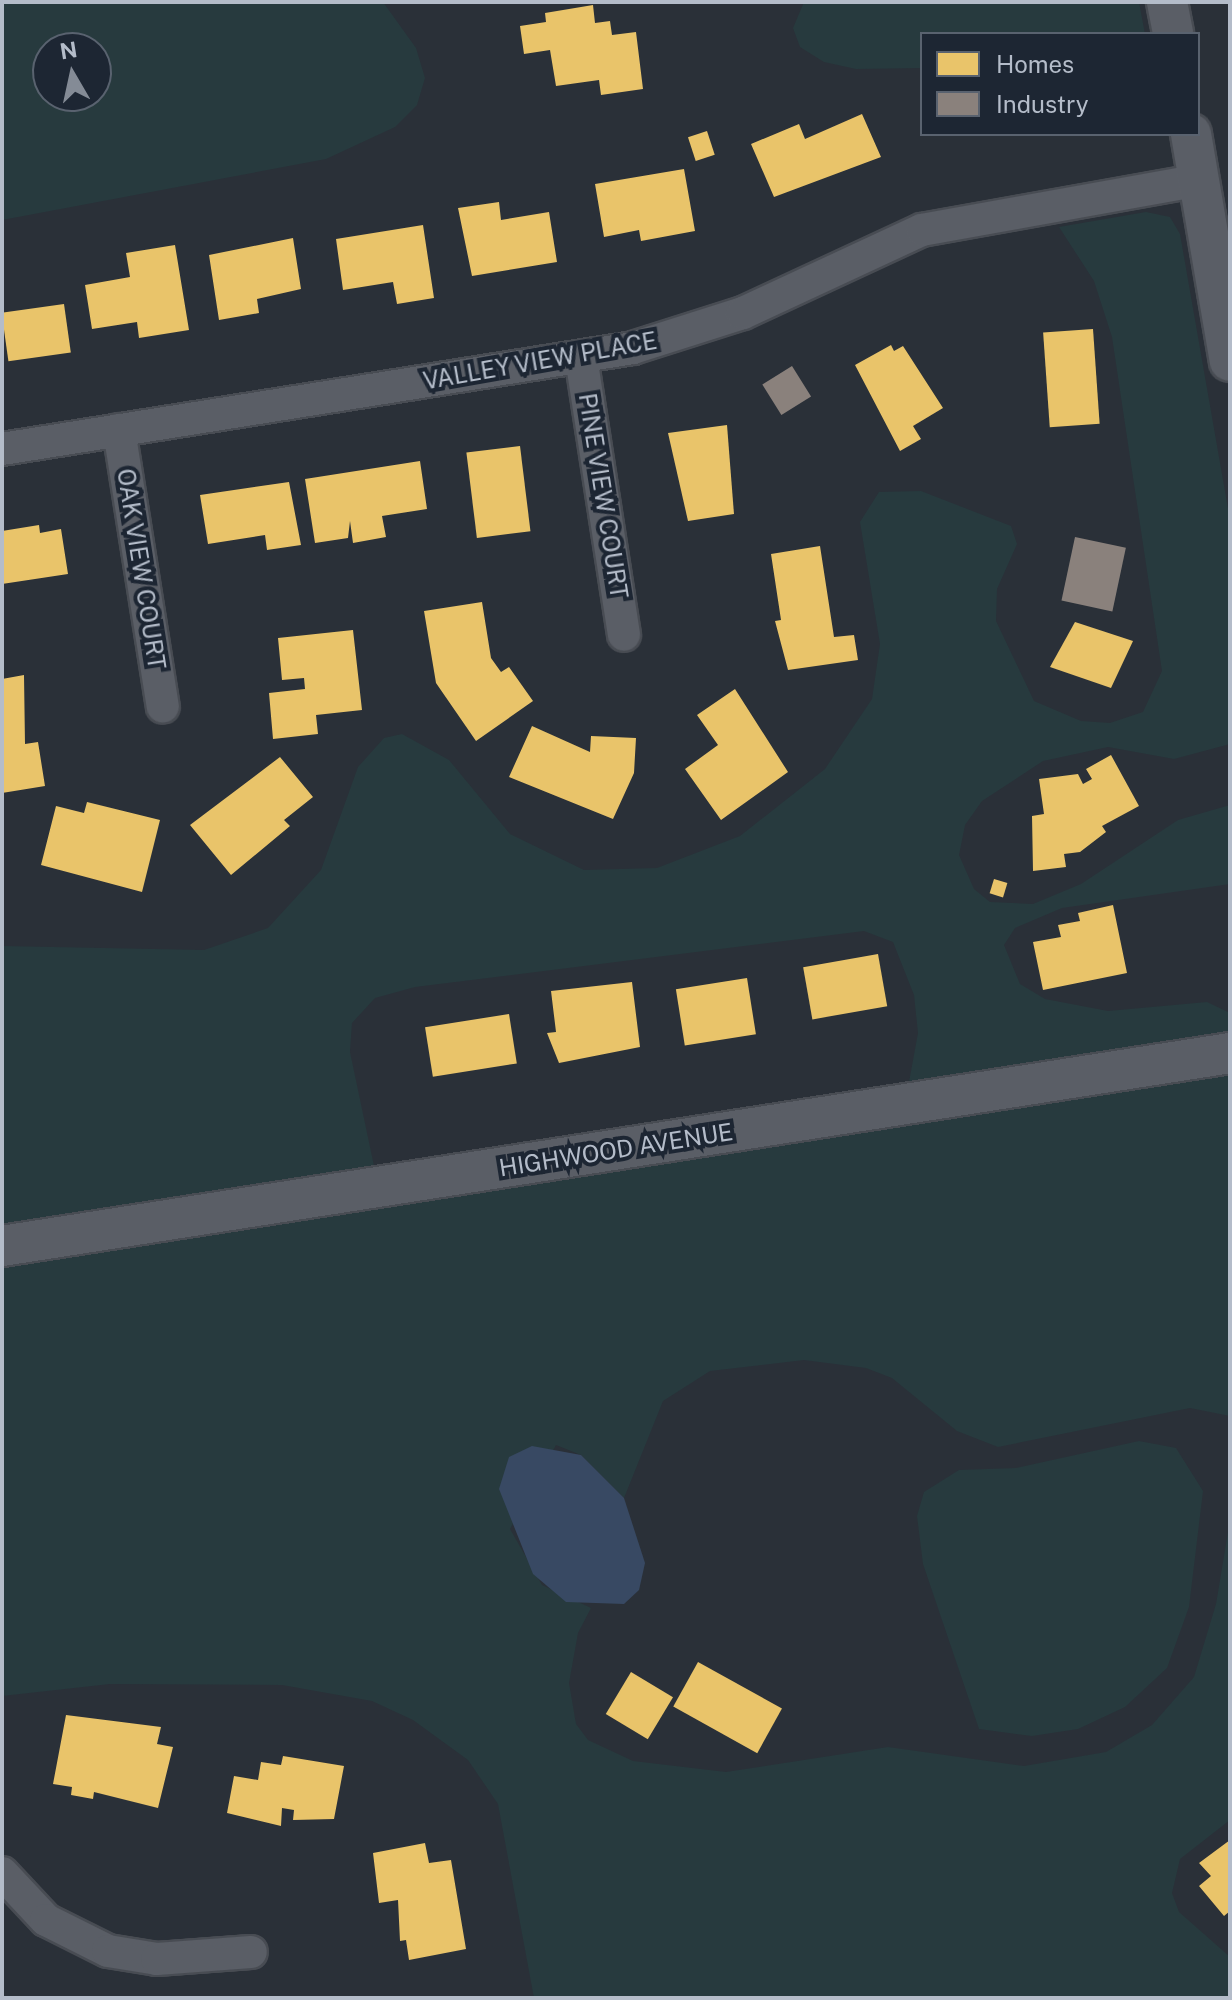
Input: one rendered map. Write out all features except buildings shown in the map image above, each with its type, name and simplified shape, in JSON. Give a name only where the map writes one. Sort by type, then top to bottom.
[{"type":"street","points":[[1167,2],[1173,32]]},
{"type":"street","points":[[1191,136],[1199,180],[1222,268],[1230,361]]},
{"type":"street","name":"VALLEY VIEW PLACE","points":[[2,449],[581,357],[726,320],[922,230],[1199,180]]},
{"type":"street","name":"PINE VIEW COURT","points":[[581,357],[624,635]]},
{"type":"street","name":"OAK VIEW COURT","points":[[119,430],[163,707]]},
{"type":"street","name":"HIGHWOOD AVENUE","points":[[2,1246],[1230,1053]]},
{"type":"street","points":[[2,1873],[46,1920],[108,1951],[157,1959],[251,1952]]},
{"type":"green space","points":[[2,2],[383,2],[416,48],[425,78],[417,105],[395,127],[326,159],[2,220]]},
{"type":"green space","points":[[804,2],[1139,2],[1145,32],[920,32],[920,68],[856,69],[824,62],[800,47],[793,28]]},
{"type":"green space","points":[[1146,212],[1170,217],[1180,234],[1230,520],[1230,744],[1174,759],[1108,747],[1043,761],[982,801],[965,825],[959,855],[974,889],[990,902],[1033,904],[1081,884],[1178,820],[1230,805],[1230,884],[1062,908],[1015,928],[1004,945],[1020,984],[1045,999],[1108,1011],[1207,1002],[1230,1013],[1230,1031],[909,1082],[918,1033],[914,995],[893,942],[864,931],[415,987],[375,998],[352,1023],[350,1052],[374,1166],[2,1225],[2,946],[204,950],[268,928],[321,870],[358,767],[384,738],[402,734],[449,760],[510,834],[584,870],[657,868],[740,836],[825,769],[872,699],[880,644],[860,522],[879,492],[921,491],[1011,526],[1017,544],[997,589],[996,621],[1034,701],[1081,721],[1110,723],[1143,712],[1162,671],[1112,337],[1094,281],[1059,227]]},
{"type":"green space","points":[[1230,1073],[1230,1416],[1190,1408],[998,1447],[957,1431],[892,1378],[866,1368],[804,1360],[710,1371],[663,1401],[624,1498],[581,1455],[556,1445],[510,1529],[542,1585],[591,1608],[578,1633],[569,1683],[576,1724],[588,1740],[633,1761],[726,1772],[888,1747],[1024,1766],[1106,1752],[1152,1725],[1194,1677],[1216,1604],[1230,1520],[1230,1820],[1180,1859],[1172,1893],[1179,1912],[1230,1957],[1230,1998],[534,1998],[498,1804],[468,1760],[413,1720],[372,1701],[282,1685],[110,1684],[2,1696],[2,1267]]},
{"type":"green space","points":[[1139,1441],[1176,1448],[1203,1491],[1189,1607],[1167,1668],[1125,1707],[1078,1729],[1032,1736],[979,1729],[923,1564],[917,1516],[924,1492],[959,1470],[1016,1468]]},
{"type":"water","points":[[532,1446],[581,1455],[624,1498],[645,1563],[639,1590],[624,1604],[566,1602],[533,1574],[499,1489],[509,1457]]}]
